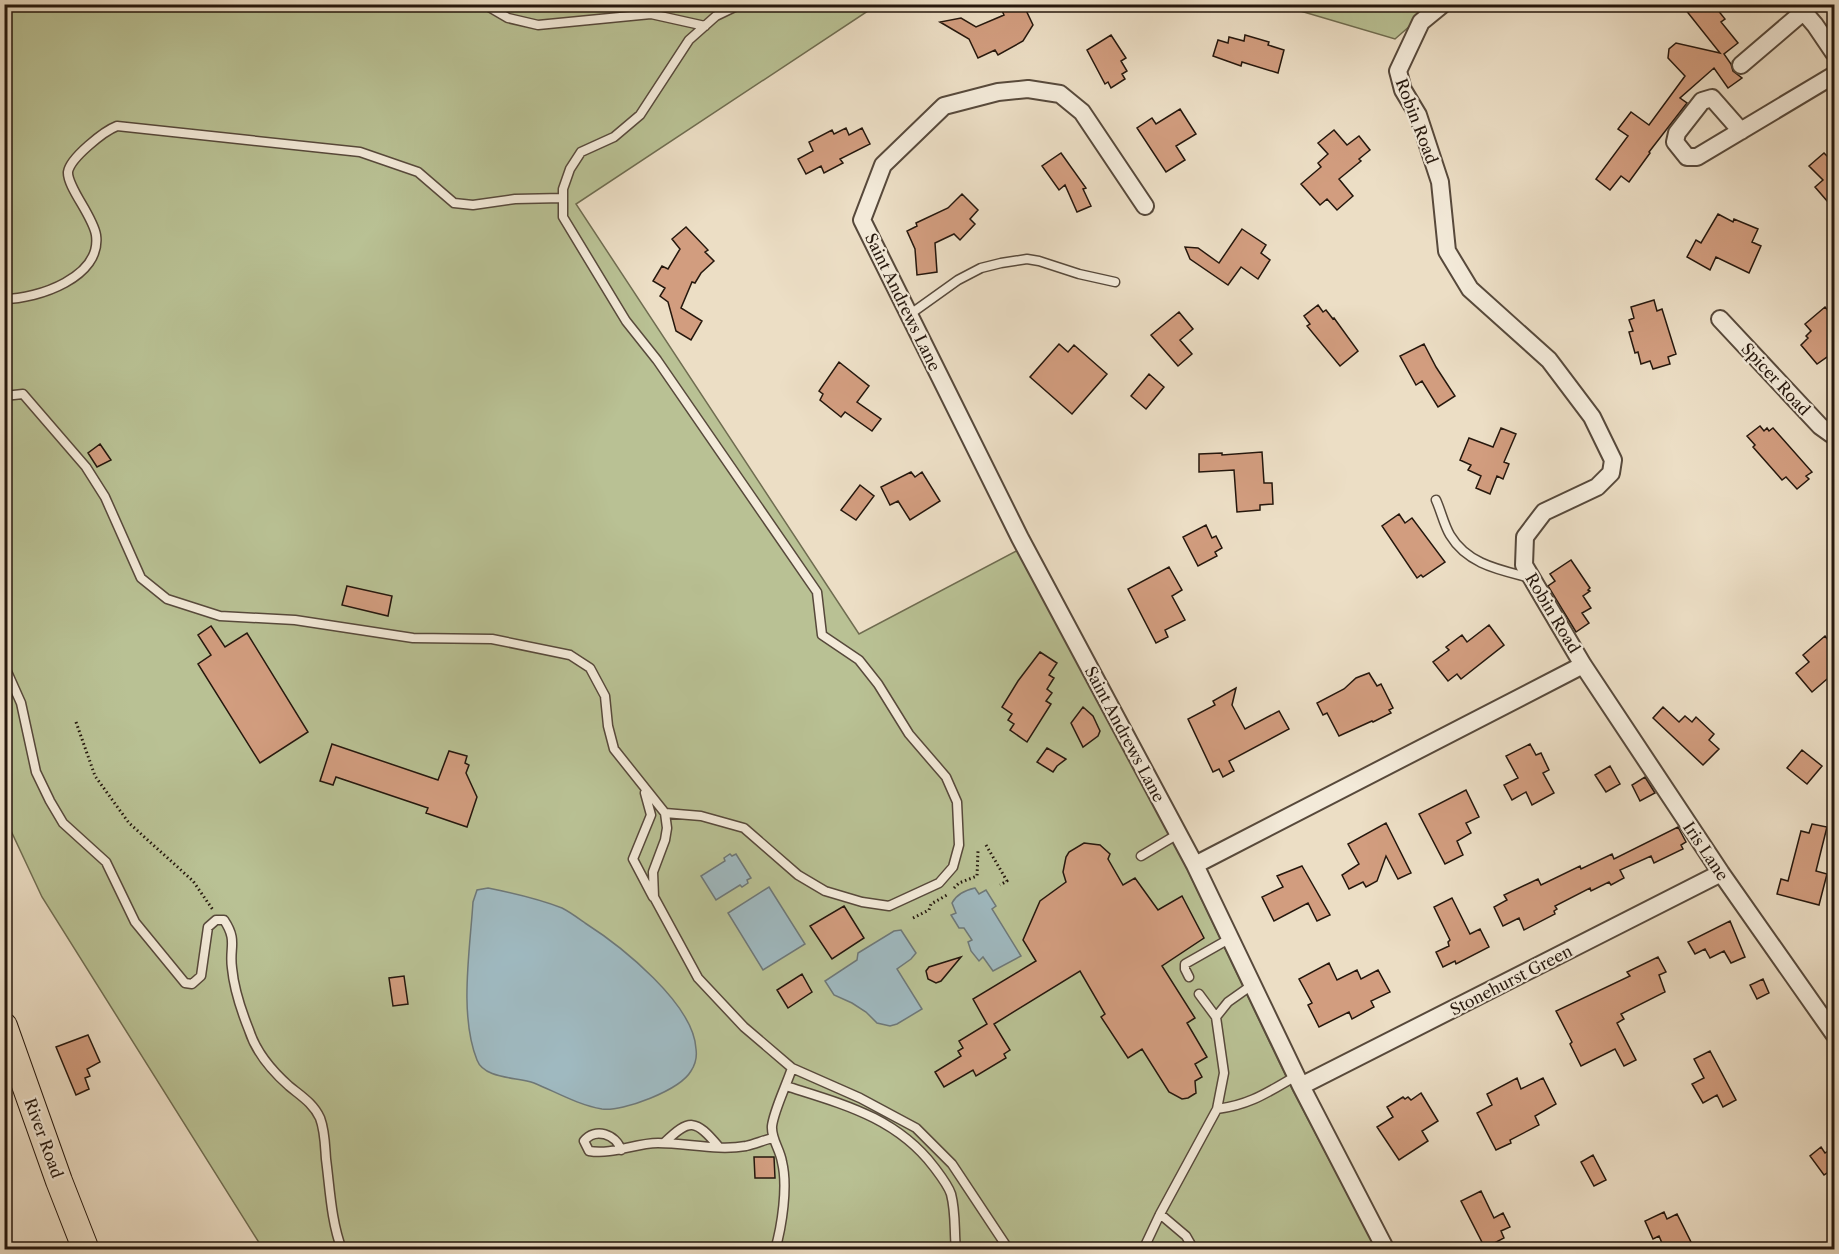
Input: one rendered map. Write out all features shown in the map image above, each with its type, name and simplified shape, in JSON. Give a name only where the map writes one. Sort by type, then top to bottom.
[{"type":"main road","name":"River Road","points":[[4,1026],[86,1250]]},
{"type":"street","name":"Robin Road","points":[[1195,865],[1583,664],[1524,565],[1525,537],[1544,512],[1597,487],[1611,473],[1612,460],[1592,417],[1549,360],[1470,289],[1447,251],[1440,182],[1418,115],[1403,90],[1398,71],[1421,22],[1443,4]]},
{"type":"street","points":[[1741,65],[1800,8],[1834,53]]},
{"type":"street","points":[[1741,130],[1834,75]]},
{"type":"street","name":"Saint Andrews Lane","points":[[1145,206],[1082,112],[1060,94],[1028,89],[998,92],[944,106],[883,165],[862,220],[1020,538],[1195,865],[1298,1081],[1386,1250]]},
{"type":"street","name":"Spicer Road","points":[[1720,319],[1820,426],[1834,436]]},
{"type":"street","name":"Iris Lane","points":[[1583,664],[1721,873],[1834,1034]]},
{"type":"street","name":"Stonehurst Green","points":[[1298,1081],[1721,873]]},
{"type":"lane","points":[[484,4],[508,18],[538,25],[651,14],[705,26]]},
{"type":"lane","points":[[665,813],[701,816],[744,828],[798,875],[825,891],[862,902],[889,906],[939,883],[953,867],[959,845],[957,802],[946,777],[909,734],[878,684],[859,660],[822,635],[817,592],[690,407],[626,321],[563,217],[563,189],[570,169],[581,152],[614,137],[640,115],[689,40],[716,16],[741,4]]},
{"type":"lane","points":[[4,299],[19,298],[65,283],[87,267],[95,252],[96,234],[69,180],[68,171],[73,162],[102,134],[117,126],[360,153],[418,172],[454,203],[473,205],[515,199],[562,198]]},
{"type":"lane","points":[[909,315],[958,280],[981,268],[1001,263],[1027,259],[1115,282]]},
{"type":"lane","points":[[4,396],[23,394],[87,466],[105,497],[141,578],[167,599],[220,616],[296,620],[413,638],[492,639],[570,655],[591,668],[605,696],[608,726],[614,749],[665,813],[667,828],[653,872],[654,897]]},
{"type":"lane","points":[[1436,500],[1450,535],[1465,552],[1485,566],[1532,578]]},
{"type":"lane","points":[[4,665],[21,703],[36,772],[50,801],[63,823],[106,862],[135,922],[185,984],[192,984],[201,976],[208,927],[216,920],[224,920],[231,930],[234,945],[231,966],[250,1034],[266,1062],[288,1085],[313,1105],[323,1126],[332,1210],[336,1235],[342,1250]]},
{"type":"lane","points":[[641,783],[648,799],[651,815],[633,859],[698,978],[744,1027],[792,1068],[860,1098],[916,1128],[952,1164],[1009,1250]]},
{"type":"lane","points":[[1141,856],[1178,834]]},
{"type":"lane","points":[[1189,977],[1185,964],[1229,939]]},
{"type":"lane","points":[[1216,1017],[1228,1002],[1251,985]]},
{"type":"lane","points":[[1143,1250],[1217,1109],[1224,1072],[1216,1017],[1199,994]]},
{"type":"lane","points":[[775,1250],[783,1222],[783,1176],[782,1162],[773,1138],[772,1125],[792,1068]]},
{"type":"lane","points":[[1217,1109],[1237,1107],[1298,1081]]},
{"type":"lane","points":[[786,1086],[854,1108],[877,1118],[924,1154],[950,1191],[956,1215],[956,1250]]},
{"type":"lane","points":[[663,1143],[680,1128],[696,1125],[719,1147]]},
{"type":"lane","points":[[621,1150],[657,1143],[719,1147],[746,1146],[773,1138]]},
{"type":"lane","points":[[1160,1214],[1186,1236],[1194,1250]]},
{"type":"path","points":[[76,722],[95,776],[129,824],[193,881],[214,910],[216,920]]},
{"type":"path","points":[[986,845],[1007,881],[1000,885]]},
{"type":"green space","points":[[4,5],[877,5],[576,204],[859,634],[1020,549],[1186,867],[1293,1091],[1376,1249],[263,1249],[42,897],[5,818]]},
{"type":"green space","points":[[1280,5],[1434,5],[1395,39]]},
{"type":"water","points":[[730,854],[732,856],[736,854],[751,878],[742,887],[740,885],[716,900],[701,876],[725,861],[724,858]]},
{"type":"water","points":[[769,887],[805,944],[763,970],[728,913]]},
{"type":"water","points":[[488,888],[535,899],[565,910],[617,946],[653,978],[683,1014],[692,1032],[696,1057],[692,1069],[685,1078],[650,1098],[623,1107],[602,1109],[576,1101],[534,1083],[486,1071],[477,1060],[472,1042],[468,1023],[467,982],[473,902],[477,890]]},
{"type":"water","points":[[975,888],[979,894],[986,890],[996,906],[992,909],[1021,956],[993,971],[983,957],[979,961],[971,951],[968,942],[972,940],[964,928],[959,928],[951,915],[956,913],[952,903],[956,898]]},
{"type":"water","points":[[901,930],[916,953],[897,969],[922,1009],[890,1026],[877,1023],[866,1012],[834,995],[825,981],[857,960],[858,953],[894,931]]},
{"type":"building","points":[[999,4],[1023,4],[1033,25],[1023,41],[998,55],[995,50],[978,58],[969,39],[940,22],[961,18],[976,27],[1004,15]]},
{"type":"building","points":[[1681,4],[1713,4],[1725,19],[1721,22],[1738,43],[1724,54],[1733,71],[1742,78],[1728,88],[1714,68],[1680,98],[1687,103],[1629,182],[1621,176],[1610,190],[1596,179],[1628,136],[1618,129],[1631,112],[1649,125],[1685,76],[1668,58],[1669,49],[1676,43],[1720,53]]},
{"type":"building","points":[[1111,35],[1126,58],[1121,61],[1127,71],[1122,74],[1125,79],[1111,88],[1108,82],[1105,84],[1087,50]]},
{"type":"building","points":[[1245,35],[1269,42],[1268,45],[1284,50],[1278,73],[1242,62],[1241,66],[1213,56],[1218,40],[1228,43],[1229,37],[1244,41]]},
{"type":"building","points":[[1180,109],[1196,134],[1176,146],[1185,160],[1166,172],[1137,128],[1152,118],[1156,124]]},
{"type":"building","points":[[846,128],[849,135],[862,128],[870,144],[840,159],[843,163],[824,173],[821,166],[806,174],[798,159],[813,151],[809,142],[832,130],[834,134]]},
{"type":"building","points":[[1334,130],[1347,145],[1359,136],[1370,150],[1359,159],[1361,161],[1339,179],[1353,196],[1337,210],[1327,199],[1320,205],[1301,184],[1321,167],[1318,163],[1328,154],[1318,143]]},
{"type":"building","points":[[1834,149],[1834,209],[1815,187],[1823,180],[1809,166],[1824,153],[1827,156]]},
{"type":"building","points":[[1061,153],[1086,188],[1083,189],[1091,206],[1077,212],[1065,185],[1059,190],[1042,166]]},
{"type":"building","points":[[962,194],[978,210],[970,219],[975,224],[960,240],[954,234],[935,243],[937,272],[917,275],[915,249],[907,231],[917,226],[916,223],[948,208]]},
{"type":"building","points":[[1718,214],[1733,222],[1734,219],[1758,229],[1752,242],[1761,246],[1749,273],[1716,257],[1710,270],[1687,257],[1696,240],[1701,243]]},
{"type":"building","points":[[686,227],[708,250],[705,252],[714,261],[701,273],[695,283],[692,282],[681,308],[702,321],[691,340],[676,331],[668,302],[660,296],[665,288],[653,281],[662,266],[668,269],[680,249],[672,239]]},
{"type":"building","points":[[1242,229],[1266,245],[1261,253],[1270,260],[1258,279],[1241,267],[1228,285],[1190,259],[1185,247],[1198,248],[1219,263]]},
{"type":"building","points":[[1654,300],[1657,311],[1662,309],[1676,354],[1668,357],[1670,364],[1653,369],[1650,361],[1641,364],[1638,352],[1635,353],[1629,332],[1633,331],[1629,320],[1634,318],[1631,307]]},
{"type":"building","points":[[1318,305],[1323,312],[1326,310],[1334,318],[1358,351],[1340,366],[1307,326],[1310,324],[1304,316]]},
{"type":"building","points":[[1825,307],[1834,318],[1834,352],[1817,364],[1801,345],[1811,331],[1805,324]]},
{"type":"building","points":[[1179,312],[1193,329],[1180,340],[1192,354],[1178,366],[1151,335]]},
{"type":"building","points":[[1059,344],[1068,352],[1074,345],[1107,374],[1072,414],[1030,377]]},
{"type":"building","points":[[1424,344],[1455,396],[1438,407],[1422,381],[1416,385],[1400,356]]},
{"type":"building","points":[[839,362],[869,386],[857,402],[881,419],[872,431],[845,412],[841,417],[820,400],[823,394],[819,391]]},
{"type":"building","points":[[1149,374],[1164,387],[1146,409],[1131,396]]},
{"type":"building","points":[[1760,426],[1764,431],[1767,428],[1769,431],[1773,428],[1812,472],[1806,476],[1809,479],[1797,489],[1786,477],[1782,480],[1753,447],[1755,445],[1747,436]]},
{"type":"building","points":[[1501,428],[1516,434],[1504,462],[1509,464],[1503,479],[1497,476],[1490,494],[1476,488],[1481,476],[1468,470],[1471,465],[1460,460],[1469,438],[1493,447]]},
{"type":"building","points":[[100,444],[111,460],[97,467],[88,453]]},
{"type":"building","points":[[1262,452],[1264,483],[1272,483],[1273,504],[1260,505],[1260,510],[1237,512],[1234,470],[1199,472],[1199,454]]},
{"type":"building","points":[[911,472],[915,477],[922,472],[940,501],[910,520],[898,501],[890,505],[881,487]]},
{"type":"building","points":[[860,485],[874,496],[856,520],[841,510]]},
{"type":"building","points":[[1399,514],[1405,523],[1412,518],[1445,562],[1423,577],[1421,575],[1417,578],[1382,526]]},
{"type":"building","points":[[1206,525],[1212,538],[1216,536],[1222,548],[1215,552],[1217,556],[1198,566],[1183,537]]},
{"type":"building","points":[[1571,560],[1590,588],[1588,590],[1590,591],[1583,596],[1591,608],[1582,613],[1589,623],[1576,632],[1548,586],[1555,581],[1550,574]]},
{"type":"building","points":[[1169,567],[1182,590],[1172,596],[1185,620],[1165,630],[1168,637],[1156,643],[1128,589]]},
{"type":"building","points":[[347,586],[392,596],[388,616],[342,605]]},
{"type":"building","points":[[1489,625],[1504,645],[1461,679],[1457,674],[1448,681],[1433,662],[1449,650],[1446,647],[1462,635],[1467,642]]},
{"type":"building","points":[[211,626],[225,647],[247,633],[308,732],[260,763],[198,664],[211,655],[198,635]]},
{"type":"building","points":[[1825,636],[1834,648],[1834,673],[1812,692],[1796,673],[1809,662],[1803,655]]},
{"type":"building","points":[[1040,652],[1057,663],[1049,675],[1054,678],[1047,689],[1052,693],[1046,701],[1051,704],[1027,742],[1010,730],[1014,724],[1008,720],[1012,714],[1002,707]]},
{"type":"building","points":[[1369,673],[1377,686],[1381,684],[1393,708],[1389,710],[1391,713],[1339,736],[1327,713],[1323,715],[1317,703],[1344,689],[1356,678]]},
{"type":"building","points":[[1236,688],[1232,705],[1245,729],[1279,711],[1289,729],[1229,761],[1234,771],[1223,777],[1219,769],[1213,772],[1188,719],[1215,705],[1213,701]]},
{"type":"building","points":[[1083,707],[1093,716],[1100,731],[1098,736],[1083,747],[1071,723]]},
{"type":"building","points":[[1663,707],[1679,722],[1685,716],[1692,722],[1696,717],[1714,734],[1709,740],[1719,749],[1703,765],[1653,718]]},
{"type":"building","points":[[332,744],[438,780],[449,751],[467,756],[465,763],[469,765],[466,773],[477,797],[467,827],[426,813],[428,808],[336,777],[333,785],[320,781]]},
{"type":"building","points":[[1530,744],[1536,755],[1541,753],[1549,770],[1543,773],[1554,793],[1532,805],[1526,792],[1512,800],[1504,785],[1518,778],[1506,756]]},
{"type":"building","points":[[1047,748],[1066,759],[1053,772],[1037,762]]},
{"type":"building","points":[[1802,750],[1822,766],[1807,784],[1787,768]]},
{"type":"building","points":[[1610,766],[1620,784],[1606,792],[1595,775]]},
{"type":"building","points":[[1645,777],[1655,793],[1640,801],[1632,785]]},
{"type":"building","points":[[1466,790],[1479,817],[1466,823],[1471,833],[1457,841],[1463,855],[1445,864],[1419,814]]},
{"type":"building","points":[[1386,823],[1411,873],[1398,879],[1386,856],[1377,881],[1366,887],[1363,882],[1349,889],[1342,875],[1359,864],[1348,844]]},
{"type":"building","points":[[1812,824],[1827,827],[1816,871],[1827,874],[1819,905],[1777,894],[1781,879],[1788,881],[1801,831],[1809,833]]},
{"type":"building","points":[[1678,827],[1686,842],[1681,845],[1683,849],[1654,863],[1651,856],[1620,870],[1624,878],[1591,891],[1590,888],[1555,906],[1557,909],[1554,911],[1555,914],[1524,930],[1519,918],[1503,926],[1494,907],[1507,900],[1504,895],[1538,879],[1541,885],[1580,866],[1581,869],[1612,854],[1614,859]]},
{"type":"building","points":[[1084,843],[1100,845],[1110,854],[1108,859],[1123,885],[1135,878],[1158,910],[1182,896],[1204,938],[1162,966],[1195,1018],[1187,1023],[1207,1057],[1195,1064],[1202,1077],[1195,1081],[1196,1093],[1182,1099],[1169,1092],[1142,1049],[1128,1058],[1101,1017],[1105,1014],[1080,971],[994,1024],[1010,1050],[1004,1054],[1006,1058],[976,1076],[973,1070],[944,1087],[935,1072],[961,1056],[958,1051],[963,1048],[959,1041],[987,1024],[973,999],[1036,961],[1023,940],[1040,901],[1066,882],[1063,872],[1069,852]]},
{"type":"building","points":[[1302,866],[1330,915],[1317,921],[1308,903],[1274,921],[1262,897],[1283,887],[1277,876]]},
{"type":"building","points":[[1452,898],[1470,934],[1480,929],[1489,947],[1456,964],[1455,961],[1443,967],[1436,952],[1449,946],[1450,940],[1434,907]]},
{"type":"building","points":[[844,906],[864,938],[832,959],[810,926]]},
{"type":"building","points":[[1730,921],[1745,957],[1731,963],[1724,951],[1710,958],[1705,949],[1695,954],[1688,942]]},
{"type":"building","points":[[961,957],[941,981],[936,983],[928,979],[926,971],[929,967]]},
{"type":"building","points":[[1658,957],[1666,972],[1659,975],[1665,992],[1621,1014],[1624,1019],[1617,1023],[1636,1060],[1624,1066],[1615,1049],[1581,1066],[1556,1011],[1630,976],[1627,972]]},
{"type":"building","points":[[1329,963],[1337,980],[1357,970],[1361,979],[1378,970],[1390,992],[1371,1001],[1374,1007],[1352,1019],[1349,1012],[1319,1027],[1308,1005],[1312,1003],[1299,979]]},
{"type":"building","points":[[802,974],[812,992],[788,1008],[777,990]]},
{"type":"building","points":[[404,976],[408,1004],[393,1006],[389,978]]},
{"type":"building","points":[[1763,979],[1769,993],[1757,999],[1750,985]]},
{"type":"building","points":[[88,1035],[100,1062],[87,1069],[90,1076],[85,1078],[89,1089],[76,1095],[56,1047]]},
{"type":"building","points":[[1710,1051],[1736,1100],[1723,1107],[1717,1095],[1703,1103],[1692,1084],[1704,1078],[1694,1059]]},
{"type":"building","points":[[1517,1078],[1521,1089],[1543,1078],[1556,1104],[1535,1116],[1539,1125],[1496,1150],[1477,1113],[1492,1105],[1487,1094]]},
{"type":"building","points":[[1421,1093],[1438,1121],[1422,1131],[1428,1141],[1399,1160],[1377,1127],[1393,1117],[1387,1107],[1403,1097],[1411,1100]]},
{"type":"building","points":[[1821,1147],[1825,1153],[1834,1147],[1834,1168],[1824,1175],[1810,1156]]},
{"type":"building","points":[[1593,1155],[1606,1180],[1594,1186],[1581,1162]]},
{"type":"building","points":[[754,1157],[774,1157],[775,1178],[755,1178]]},
{"type":"building","points":[[1481,1191],[1494,1218],[1503,1213],[1510,1227],[1501,1231],[1504,1238],[1485,1248],[1461,1201]]},
{"type":"building","points":[[1664,1212],[1667,1219],[1677,1214],[1695,1250],[1665,1250],[1659,1236],[1653,1239],[1645,1221]]}]
